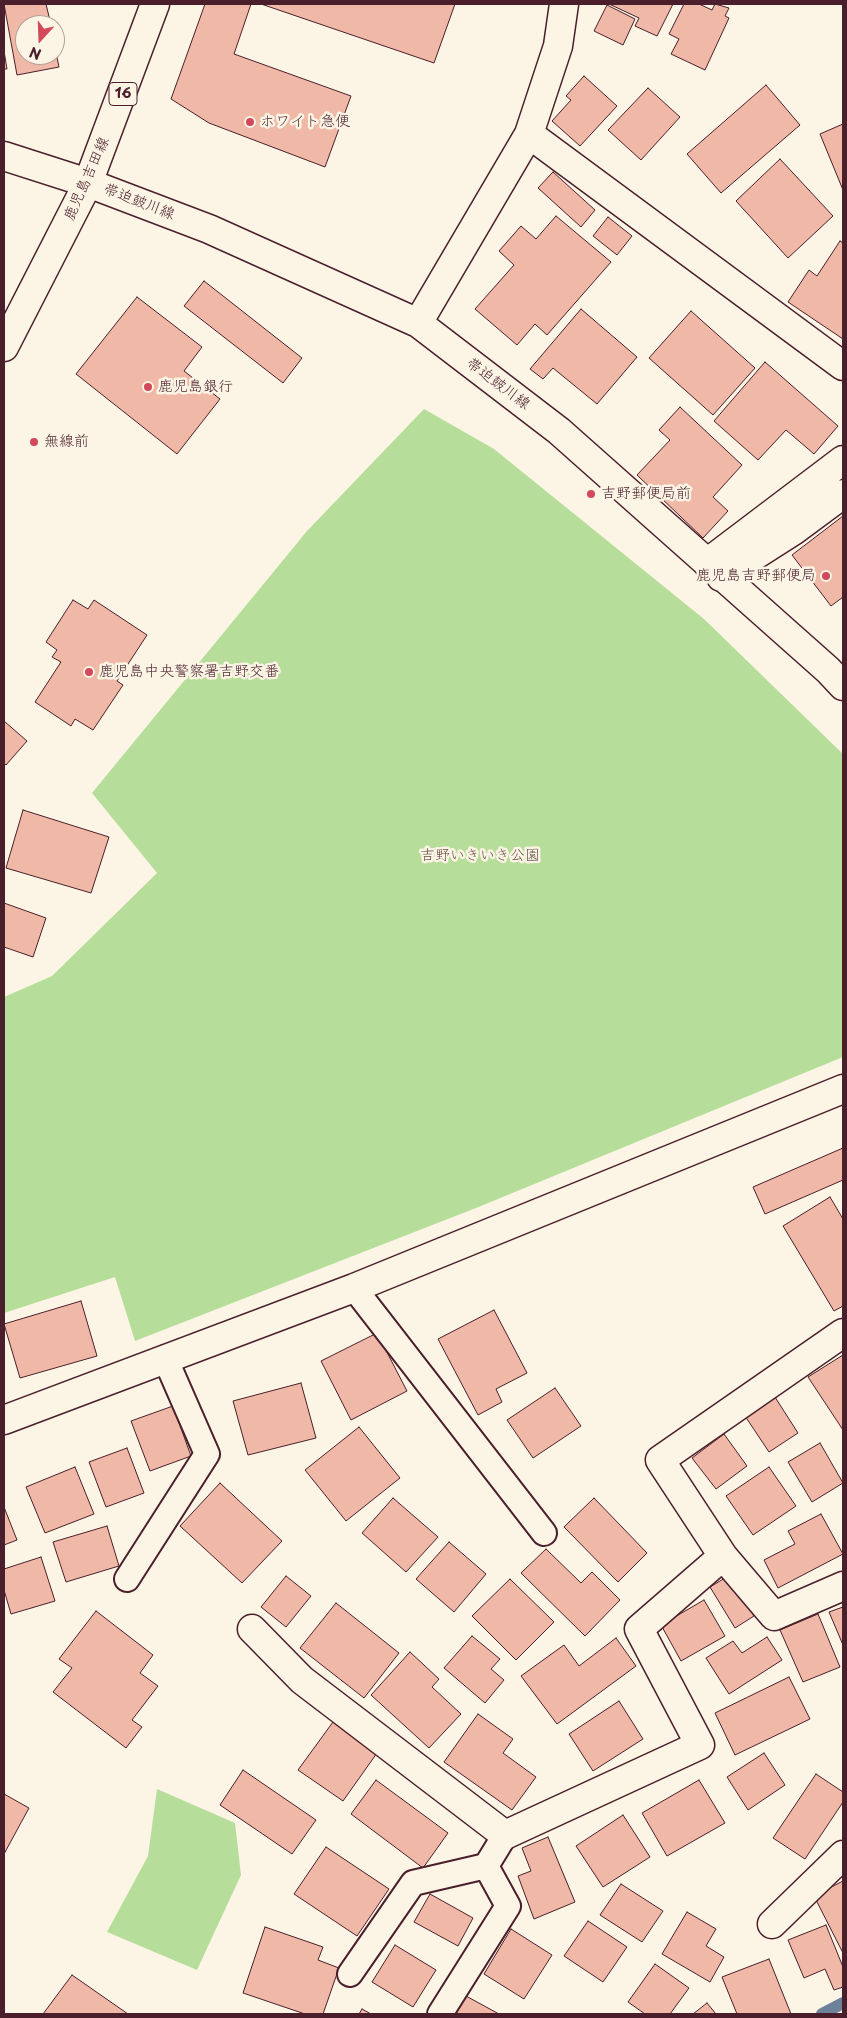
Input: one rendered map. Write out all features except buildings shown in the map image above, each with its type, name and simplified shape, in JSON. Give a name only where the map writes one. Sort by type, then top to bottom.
[{"type":"street","name":"鹿児島吉田線","points":[[4,347],[88,183],[155,4]]},
{"type":"street","points":[[418,323],[529,134],[558,46],[564,4]]},
{"type":"street","points":[[529,134],[843,366]]},
{"type":"street","name":"帯迫皷川線","points":[[4,156],[88,183],[209,229],[418,323],[559,431],[714,570],[838,671]]},
{"type":"street","points":[[714,570],[843,460]]},
{"type":"street","points":[[714,570],[793,531],[843,494]]},
{"type":"street","points":[[4,1420],[354,1288],[843,1088]]},
{"type":"street","points":[[843,1333],[660,1460],[723,1556],[774,1616],[843,1586]]},
{"type":"street","points":[[252,1629],[302,1680],[505,1835],[700,1745],[639,1629],[723,1556]]},
{"type":"street","points":[[772,1924],[843,1855]]},
{"type":"lane","points":[[354,1288],[544,1533]]},
{"type":"lane","points":[[127,1579],[207,1454],[165,1358]]},
{"type":"lane","points":[[350,1974],[413,1883],[486,1866],[505,1835]]},
{"type":"lane","points":[[440,2014],[508,1906],[486,1866]]},
{"type":"green space","name":"吉野いきいき公園","points":[[424,409],[494,449],[704,619],[843,754],[843,1057],[476,1208],[135,1341],[115,1277],[4,1313],[4,997],[52,976],[157,873],[92,793],[307,531]]},
{"type":"green space","points":[[157,1789],[235,1823],[241,1875],[197,1970],[107,1932],[148,1856]]},
{"type":"waterway","points":[[822,2014],[843,2003]]},
{"type":"place","name":"ホワイト急便","points":[[250,122]]},
{"type":"place","name":"鹿児島銀行","points":[[148,387]]},
{"type":"place","name":"無線前","points":[[34,442]]},
{"type":"place","name":"吉野郵便局前","points":[[591,494]]},
{"type":"place","name":"鹿児島吉野郵便局","points":[[826,576]]},
{"type":"place","name":"鹿児島中央警察署吉野交番","points":[[89,672]]}]
